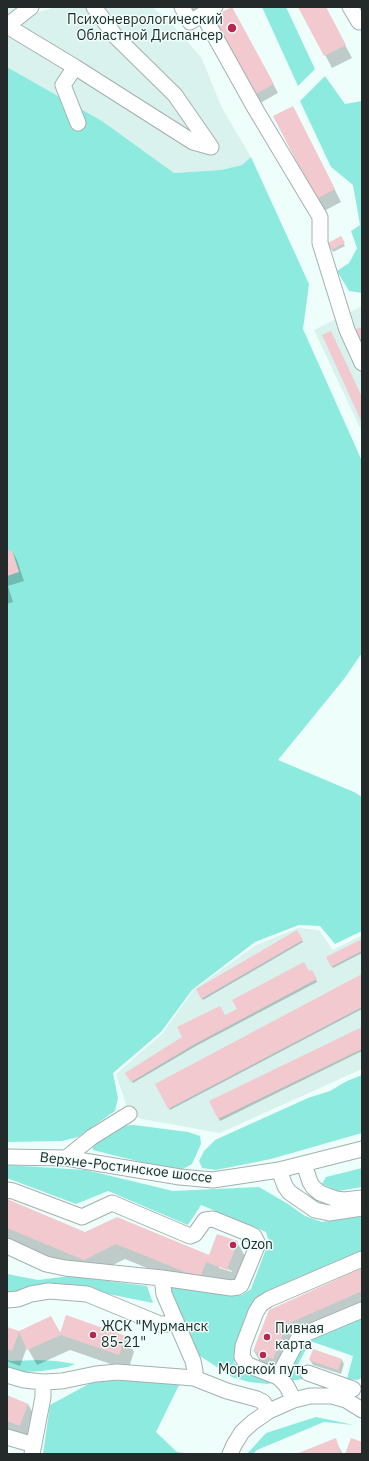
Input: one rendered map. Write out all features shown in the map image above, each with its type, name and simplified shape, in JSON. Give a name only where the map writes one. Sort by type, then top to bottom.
[{"type":"street","points":[[31,7],[7,26],[193,142],[211,147],[175,94],[116,37],[94,7]]},
{"type":"street","points":[[182,7],[190,22],[209,11],[256,110],[320,217],[320,243],[347,330],[362,363]]},
{"type":"street","points":[[350,7],[359,22]]},
{"type":"street","points":[[75,67],[63,85],[78,123]]},
{"type":"street","points":[[66,1158],[92,1137],[129,1114]]},
{"type":"street","name":"Верхне-Ростинское шоссе","points":[[7,1157],[66,1158],[197,1179],[213,1180],[279,1170],[362,1149]]},
{"type":"street","points":[[304,1164],[310,1182],[320,1193],[336,1199],[344,1200],[362,1198]]},
{"type":"street","points":[[279,1170],[289,1192],[316,1210],[329,1213],[362,1208]]},
{"type":"street","points":[[7,1190],[82,1217],[112,1203],[190,1236],[195,1234],[205,1220],[210,1219],[250,1234],[257,1240],[257,1249],[243,1281],[238,1287],[231,1288],[162,1278],[65,1268],[46,1264],[7,1246]]},
{"type":"street","points":[[294,1400],[286,1385],[278,1377],[248,1365],[242,1357],[243,1346],[256,1312],[262,1304],[269,1299],[362,1259]]},
{"type":"street","points":[[162,1278],[164,1294],[193,1361],[195,1371],[194,1378]]},
{"type":"street","points":[[7,1300],[18,1299],[31,1294],[49,1291],[87,1294],[160,1324],[168,1324],[176,1321]]},
{"type":"street","points":[[278,1377],[298,1339],[302,1335],[362,1310]]},
{"type":"street","points":[[7,1375],[24,1380],[43,1382],[62,1381],[96,1374],[117,1372],[194,1378],[227,1391],[257,1399],[263,1402],[269,1411]]},
{"type":"street","points":[[308,1373],[354,1390],[362,1410]]},
{"type":"street","points":[[7,1437],[33,1449],[43,1397],[43,1382]]},
{"type":"street","points":[[230,1454],[242,1432],[269,1411],[294,1400],[310,1396],[332,1396],[354,1390]]},
{"type":"shaded area","points":[[7,7],[26,7],[32,14],[56,7],[152,7],[170,22],[201,57],[222,108],[251,157],[242,165],[221,170],[174,173],[102,121],[7,67]]},
{"type":"shaded area","points":[[262,7],[286,7],[315,69],[298,86]]},
{"type":"shaded area","points":[[7,67],[102,121],[174,173],[221,170],[242,165],[251,157],[309,284],[303,329],[362,461],[362,653],[344,679],[278,760],[354,792],[362,797],[362,931],[335,944],[320,926],[299,925],[255,942],[192,990],[161,1032],[113,1073],[118,1098],[115,1111],[78,1137],[62,1141],[7,1142]]},
{"type":"shaded area","points":[[325,76],[345,104],[362,101],[362,293],[349,291],[337,271],[349,263],[357,248],[351,231],[360,225],[353,185],[331,167],[300,101]]},
{"type":"shaded area","points":[[362,306],[362,432],[314,330]]},
{"type":"shaded area","points":[[298,928],[319,930],[333,950],[362,935],[362,1069],[220,1133],[142,1119],[129,1114],[116,1074],[162,1034],[193,990],[256,945]]},
{"type":"shaded area","points":[[362,1075],[362,1133],[271,1159],[216,1170],[202,1168],[199,1161],[204,1151],[215,1140],[308,1098],[330,1091],[347,1081]]},
{"type":"shaded area","points":[[134,1125],[188,1132],[200,1136],[201,1144],[192,1164],[181,1170],[157,1166],[93,1150],[92,1143],[118,1126]]},
{"type":"shaded area","points":[[7,1165],[86,1170],[173,1191],[259,1187],[305,1216],[322,1222],[362,1216],[362,1253],[261,1298],[242,1335],[234,1363],[265,1376],[271,1383],[249,1382],[232,1377],[200,1356],[164,1285],[232,1296],[242,1295],[251,1289],[269,1241],[266,1232],[201,1205],[188,1225],[108,1191],[76,1204],[7,1178]]},
{"type":"shaded area","points":[[362,1168],[362,1187],[338,1191],[322,1184],[326,1177]]},
{"type":"shaded area","points":[[7,1274],[38,1280],[70,1276],[147,1286],[153,1303],[59,1284],[7,1299]]},
{"type":"shaded area","points":[[362,1312],[362,1378],[357,1380],[347,1379],[353,1356],[310,1341],[295,1371],[303,1379],[288,1381],[285,1367],[297,1341]]},
{"type":"shaded area","points":[[7,1360],[56,1361],[75,1364],[68,1367],[42,1371],[7,1373]]},
{"type":"shaded area","points":[[96,1380],[181,1381],[156,1432],[177,1452],[193,1454],[43,1454],[50,1405]]},
{"type":"shaded area","points":[[316,1417],[354,1425],[324,1422],[257,1450],[253,1454],[247,1454],[266,1433]]},
{"type":"building","points":[[232,7],[274,84],[254,95],[212,17]]},
{"type":"building","points":[[298,7],[326,7],[346,45],[324,56]]},
{"type":"building","points":[[293,106],[335,189],[316,199],[273,116]]},
{"type":"building","points":[[341,236],[345,243],[331,250],[328,243]]},
{"type":"building","points":[[362,327],[362,354],[351,331]]},
{"type":"building","points":[[331,331],[362,397],[362,423],[322,335]]},
{"type":"building","points":[[12,550],[19,572],[7,576],[7,552]]},
{"type":"building","points":[[297,930],[303,940],[201,999],[196,989]]},
{"type":"building","points":[[362,939],[362,951],[331,967],[326,957]]},
{"type":"building","points":[[304,962],[309,971],[312,970],[317,979],[195,1044],[131,1082],[125,1073],[182,1037],[177,1027],[220,1006],[225,1015],[237,1009],[232,1000]]},
{"type":"building","points":[[362,974],[362,1007],[168,1109],[155,1084]]},
{"type":"building","points":[[362,1027],[362,1049],[218,1119],[209,1101]]},
{"type":"building","points":[[7,1199],[85,1232],[117,1217],[209,1255],[217,1234],[238,1241],[227,1270],[206,1262],[200,1278],[116,1244],[84,1260],[7,1228]]},
{"type":"building","points":[[362,1268],[362,1291],[287,1324],[273,1359],[253,1351],[269,1310]]},
{"type":"building","name":"ЖСК \"Мурманск 85-21\"","points":[[66,1315],[126,1336],[119,1355],[61,1335],[27,1350],[19,1332],[12,1351],[7,1349],[7,1327],[19,1331],[51,1316],[60,1333]]},
{"type":"building","points":[[313,1349],[342,1359],[338,1370],[309,1360]]},
{"type":"building","points":[[7,1395],[28,1404],[20,1426],[7,1421]]},
{"type":"building","points":[[336,1438],[341,1454],[296,1454]]},
{"type":"building","points":[[351,1438],[362,1442],[362,1454],[345,1454]]},
{"type":"place","name":"Психоневрологический Областной Диспансер","points":[[232,28]]},
{"type":"place","name":"Ozon","points":[[233,1245]]},
{"type":"place","name":"ЖСК \"Мурманск 85-21\"","points":[[93,1335]]},
{"type":"place","name":"Пивная карта","points":[[267,1337]]},
{"type":"place","name":"Морской путь","points":[[263,1355]]}]
